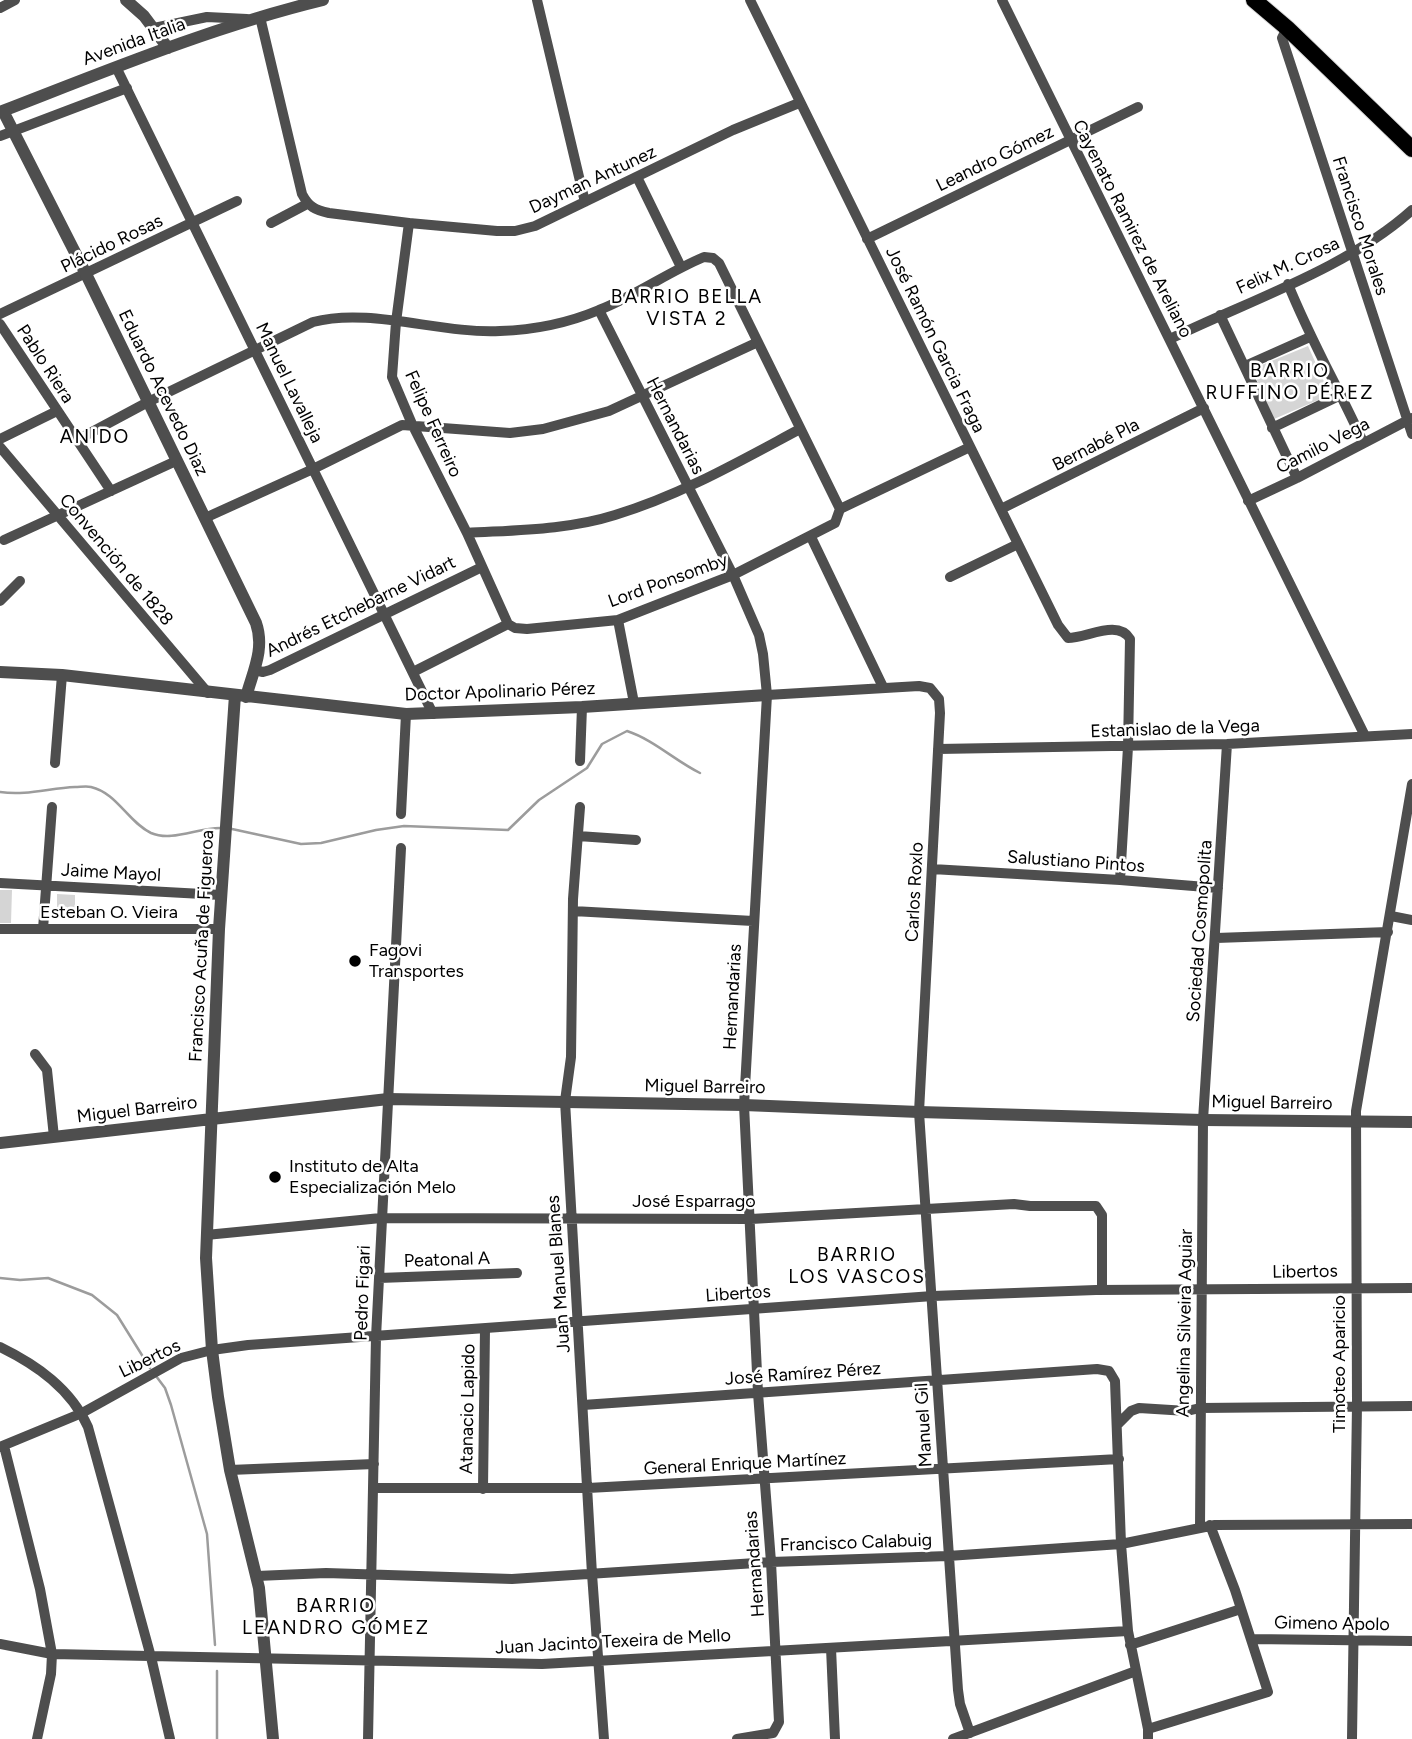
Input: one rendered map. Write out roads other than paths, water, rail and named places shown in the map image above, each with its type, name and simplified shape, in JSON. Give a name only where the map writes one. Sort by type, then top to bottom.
[{"type":"main road","points":[[1254,0],[1287,28],[1412,149]]},
{"type":"street","points":[[0,8],[15,0]]},
{"type":"street","points":[[126,0],[154,28],[168,48]]},
{"type":"street","name":"Avenida Italia","points":[[1,111],[255,18],[323,0]]},
{"type":"street","points":[[537,0],[585,202]]},
{"type":"street","name":"José Ramón Garcia Fraga","points":[[750,0],[1064,635],[1074,638],[1116,629],[1127,633],[1131,647],[1128,747]]},
{"type":"street","name":"Cayenato Ramirez de Areliano","points":[[1002,0],[1365,736]]},
{"type":"street","points":[[154,28],[207,17],[255,18],[302,194],[307,204],[271,223]]},
{"type":"street","name":"Francisco Morales","points":[[1287,28],[1282,38],[1352,253],[1410,419],[1412,434]]},
{"type":"street","name":"Manuel Lavalleja","points":[[116,67],[433,714]]},
{"type":"street","points":[[0,136],[127,88]]},
{"type":"street","name":"Dayman Antunez","points":[[307,204],[317,210],[409,223],[515,230],[535,226],[733,130],[799,103]]},
{"type":"street","name":"Leandro Gómez","points":[[867,239],[1138,107]]},
{"type":"street","name":"Eduardo Acevedo Diaz","points":[[1,111],[86,274],[260,636],[254,670],[240,696]]},
{"type":"street","points":[[638,177],[681,267]]},
{"type":"street","name":"Plácido Rosas","points":[[0,314],[237,201]]},
{"type":"street","name":"Felix M. Crosa","points":[[1170,339],[1352,253],[1399,222],[1412,209]]},
{"type":"street","name":"Felipe Ferreiro","points":[[409,223],[392,377],[508,624]]},
{"type":"street","points":[[77,440],[148,402],[313,322],[334,317],[497,332],[531,329],[599,310],[681,267],[704,257],[713,257],[719,263],[840,509],[970,447]]},
{"type":"street","points":[[1288,285],[1310,337],[1363,442]]},
{"type":"street","name":"Hernandarias","points":[[599,310],[733,575],[759,635],[764,654],[767,695],[744,1105],[758,1393],[771,1562],[779,1722],[773,1733],[737,1739]]},
{"type":"street","points":[[1220,314],[1297,478]]},
{"type":"street","name":"Pablo Riera","points":[[0,324],[111,491]]},
{"type":"street","points":[[1245,366],[1310,337]]},
{"type":"street","points":[[205,518],[402,425],[510,433],[543,429],[643,397],[758,342]]},
{"type":"street","points":[[1272,428],[1341,395]]},
{"type":"street","name":"Bernabé Pla","points":[[1002,509],[1204,408]]},
{"type":"street","points":[[0,439],[57,411]]},
{"type":"street","name":"Camilo Vega","points":[[1248,501],[1410,419]]},
{"type":"street","name":"Andrés Etchebarne Vidart","points":[[467,533],[545,528],[614,516],[689,488],[800,429]]},
{"type":"street","name":"Convención de 1828","points":[[0,447],[208,693]]},
{"type":"street","points":[[4,540],[176,461]]},
{"type":"street","name":"Lord Ponsomby","points":[[508,624],[527,629],[618,620],[733,575],[811,537],[835,523],[840,509]]},
{"type":"street","points":[[811,537],[883,687]]},
{"type":"street","points":[[950,577],[1018,544]]},
{"type":"street","name":"Andrés Etchebarne Vidart","points":[[254,670],[270,670],[482,567]]},
{"type":"street","points":[[0,601],[20,581]]},
{"type":"street","points":[[618,620],[634,703]]},
{"type":"street","points":[[414,672],[508,624]]},
{"type":"street","name":"Doctor Apolinario Pérez","points":[[0,672],[62,676],[406,715],[919,686]]},
{"type":"street","points":[[55,763],[62,676]]},
{"type":"street","name":"Carlos Roxlo","points":[[919,686],[930,688],[939,699],[919,1112]]},
{"type":"street","name":"Francisco Acuña de Figueroa","points":[[240,696],[221,895],[206,1235],[212,1350],[229,1470],[257,1576],[273,1739]]},
{"type":"street","points":[[580,761],[582,707]]},
{"type":"street","points":[[401,814],[406,715]]},
{"type":"street","name":"Estanislao de la Vega","points":[[938,749],[1227,744],[1412,734]]},
{"type":"street","name":"Sociedad Cosmopolita","points":[[1203,1120],[1227,744]]},
{"type":"street","points":[[1120,880],[1128,747]]},
{"type":"street","name":"Timoteo Aparicio","points":[[1352,1739],[1357,1405],[1356,1122],[1412,784]]},
{"type":"street","points":[[43,929],[52,807]]},
{"type":"street","name":"Juan Manuel Blanes","points":[[580,807],[573,911],[572,1023],[565,1101],[604,1739]]},
{"type":"street","points":[[578,836],[636,841]]},
{"type":"street","name":"Pedro Figari","points":[[368,1739],[376,1337],[401,848]]},
{"type":"street","name":"Salustiano Pintos","points":[[932,869],[1218,888]]},
{"type":"street","name":"Jaime Mayol","points":[[0,883],[221,895]]},
{"type":"street","points":[[573,911],[753,920]]},
{"type":"street","points":[[1391,916],[1412,920]]},
{"type":"street","name":"Esteban O. Vieira","points":[[0,929],[219,929]]},
{"type":"street","points":[[1216,938],[1388,932]]},
{"type":"street","points":[[35,1054],[47,1070],[54,1137]]},
{"type":"street","name":"Miguel Barreiro","points":[[0,1143],[388,1099],[744,1105],[1203,1120],[1412,1122]]},
{"type":"street","name":"Manuel Gil","points":[[919,1112],[960,1704],[970,1733]]},
{"type":"street","name":"Angelina Silveira Aguiar","points":[[1148,1734],[1268,1692],[1241,1609],[1205,1526],[1200,1408],[1203,1120]]},
{"type":"street","name":"José Esparrago","points":[[206,1235],[382,1218],[751,1219],[1014,1203],[1030,1206],[1096,1206],[1102,1215],[1102,1290]]},
{"type":"street","name":"Peatonal A","points":[[379,1278],[517,1273]]},
{"type":"street","name":"Libertos","points":[[2,1447],[82,1413],[173,1362],[212,1350],[933,1296],[1102,1290],[1412,1288]]},
{"type":"street","name":"Atanacio Lapido","points":[[483,1489],[485,1329]]},
{"type":"street","points":[[0,1347],[38,1368],[56,1383],[82,1413],[151,1657],[170,1739]]},
{"type":"street","name":"José Ramírez Pérez","points":[[583,1405],[1097,1369],[1109,1371],[1115,1381],[1117,1425]]},
{"type":"street","points":[[1148,1734],[1128,1631],[1121,1544],[1117,1425],[1131,1411],[1139,1408],[1187,1410],[1412,1406]]},
{"type":"street","points":[[2,1447],[40,1589],[52,1654],[51,1674],[37,1739]]},
{"type":"street","name":"General Enrique Martínez","points":[[373,1488],[588,1488],[1119,1459]]},
{"type":"street","points":[[229,1470],[374,1464]]},
{"type":"street","name":"Francisco Calabuig","points":[[257,1576],[326,1573],[512,1579],[771,1562],[948,1556],[1121,1544],[1205,1526],[1412,1524]]},
{"type":"street","points":[[1130,1645],[1241,1609]]},
{"type":"street","name":"Juan Jacinto Texeira de Mello","points":[[0,1644],[52,1654],[542,1664],[1128,1631]]},
{"type":"street","name":"Gimeno Apolo","points":[[1251,1639],[1412,1641]]},
{"type":"street","points":[[831,1648],[835,1739]]},
{"type":"street","points":[[953,1739],[1136,1671]]},
{"type":"waterway","points":[[232,829],[301,844],[321,843],[404,826],[508,830],[539,800],[587,768],[602,744],[627,731],[700,773]]},
{"type":"waterway","points":[[0,792],[89,787],[108,795],[151,833],[167,836],[220,828]]},
{"type":"waterway","points":[[0,1278],[48,1278],[92,1295],[117,1315],[150,1368]]},
{"type":"waterway","points":[[156,1376],[165,1388],[171,1405],[207,1534],[215,1645]]},
{"type":"waterway","points":[[217,1671],[217,1739]]},
{"type":"place","name":"Fagovi Transportes","points":[[355,961]]},
{"type":"place","name":"Instituto de Alta Especialización Melo","points":[[275,1177]]},
{"type":"district","name":"BARRIO BELLA VISTA 2","points":[[687,308]]},
{"type":"district","name":"BARRIO RUFFINO PÉREZ","points":[[1290,382]]},
{"type":"district","name":"ANIDO","points":[[95,437]]},
{"type":"district","name":"BARRIO LOS VASCOS","points":[[857,1266]]},
{"type":"district","name":"BARRIO LEANDRO GÓMEZ","points":[[336,1617]]}]
